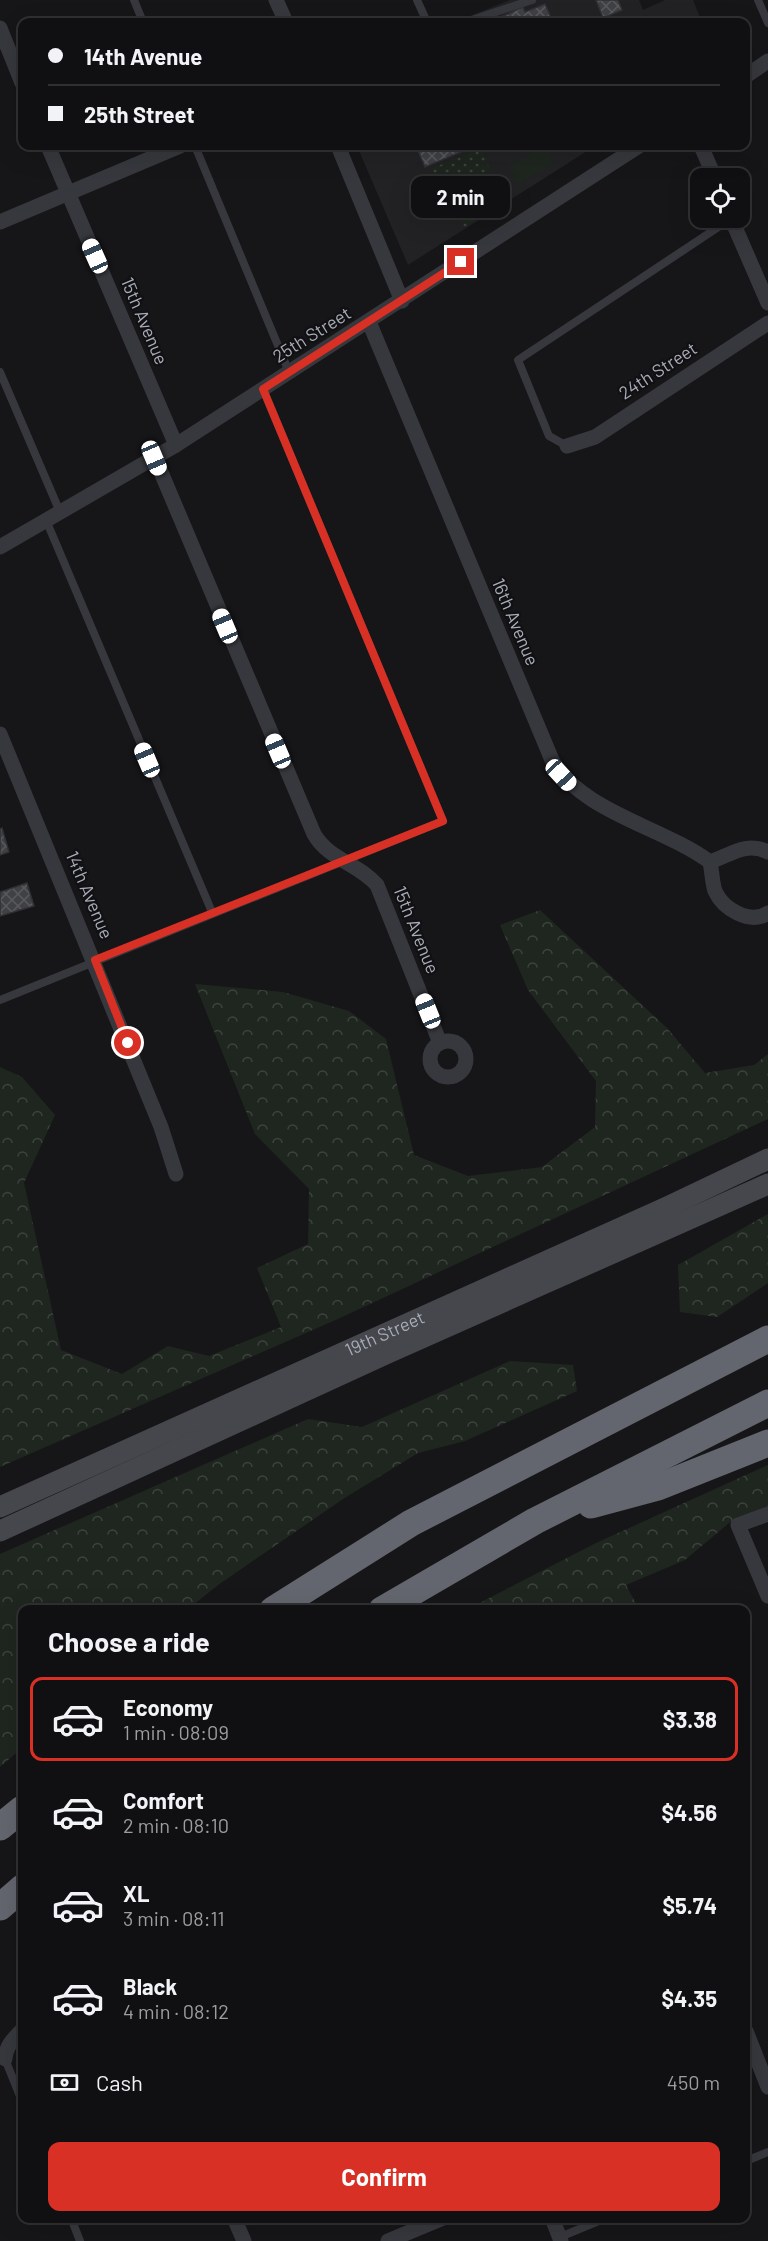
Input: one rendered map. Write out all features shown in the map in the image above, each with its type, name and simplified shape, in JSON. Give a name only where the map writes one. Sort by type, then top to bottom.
[{"type":"highway","points":[[281,1605],[411,1523],[768,1339]]},
{"type":"highway","points":[[391,1605],[535,1521],[768,1403]]},
{"type":"highway","points":[[535,1521],[658,1487],[768,1443]]},
{"type":"highway","points":[[0,1827],[18,1812]]},
{"type":"highway","points":[[0,1907],[18,1891]]},
{"type":"main road","name":"19th Street","points":[[0,1507],[668,1207],[768,1159]]},
{"type":"main road","name":"19th Street","points":[[0,1531],[388,1353],[768,1184]]},
{"type":"street","points":[[276,0],[284,18]]},
{"type":"street","points":[[0,28],[18,72]]},
{"type":"street","points":[[750,73],[768,61]]},
{"type":"street","name":"15th Avenue","points":[[50,150],[176,445]]},
{"type":"street","points":[[0,222],[170,150]]},
{"type":"street","points":[[340,150],[402,301]]},
{"type":"street","name":"25th Street","points":[[0,547],[176,445],[633,150]]},
{"type":"street","points":[[703,150],[711,168]]},
{"type":"street","points":[[735,228],[768,303]]},
{"type":"street","name":"16th Avenue","points":[[369,322],[547,749],[561,775],[579,793],[693,849],[710,862]]},
{"type":"street","name":"24th Street","points":[[567,446],[595,437],[768,323]]},
{"type":"street","name":"15th Avenue","points":[[154,458],[314,834],[320,845],[362,871],[377,885],[440,1043]]},
{"type":"street","name":"14th Avenue","points":[[0,734],[162,1126],[176,1174]]},
{"type":"street","points":[[768,852],[751,847],[736,850],[710,862],[714,889],[732,911],[741,916],[768,913]]},
{"type":"street","points":[[768,1514],[738,1526],[768,1596]]},
{"type":"street","points":[[5,2059],[5,2051],[18,2035]]},
{"type":"street","points":[[750,2041],[768,2087]]},
{"type":"street","points":[[236,2223],[244,2241]]},
{"type":"street","points":[[394,2240],[432,2223]]},
{"type":"street","points":[[554,2223],[560,2239]]},
{"type":"lane","points":[[134,0],[141,18]]},
{"type":"lane","points":[[417,0],[425,18]]},
{"type":"lane","points":[[478,18],[532,0]]},
{"type":"lane","points":[[758,0],[768,23]]},
{"type":"lane","points":[[197,150],[289,372]]},
{"type":"lane","points":[[567,446],[549,436],[518,360],[716,228]]},
{"type":"lane","points":[[0,372],[60,512]]},
{"type":"lane","points":[[0,1000],[212,912],[443,821],[263,389]]},
{"type":"lane","points":[[46,520],[212,912]]},
{"type":"lane","points":[[5,2059],[18,2091]]},
{"type":"lane","points":[[750,2159],[768,2152]]},
{"type":"lane","points":[[73,2223],[80,2241]]},
{"type":"lane","points":[[560,2239],[595,2223]]},
{"type":"shaded area","points":[[510,0],[639,0],[643,10],[665,0],[693,0],[700,18],[465,18]]},
{"type":"shaded area","points":[[359,150],[589,150],[408,265]]},
{"type":"green space","points":[[481,150],[504,201],[464,228],[430,169]]},
{"type":"green space","points":[[539,150],[548,150],[554,164],[517,184],[509,166]]},
{"type":"green space","points":[[540,910],[667,1028],[705,1073],[754,1065],[768,1054],[768,1119],[340,1318],[0,1467],[0,1067],[22,1077],[55,1115],[24,1183],[61,1350],[122,1374],[168,1346],[209,1356],[281,1327],[257,1268],[308,1244],[309,1189],[255,1134],[195,984],[283,992],[349,1011],[386,1039],[414,1155],[468,1176],[542,1167],[595,1127],[596,1081],[528,990],[500,925]]},
{"type":"green space","points":[[768,1214],[768,1283],[717,1317],[680,1312],[678,1265]]},
{"type":"green space","points":[[510,1361],[573,1365],[577,1391],[465,1441],[418,1453],[343,1499],[218,1585],[193,1605],[18,1605],[18,1751],[0,1767],[0,1554],[308,1419],[362,1427]]},
{"type":"green space","points":[[768,1465],[768,1507],[729,1523],[685,1560],[626,1585],[637,1605],[476,1605],[596,1543]]},
{"type":"building","points":[[596,0],[618,0],[622,10],[603,18]]},
{"type":"building","points":[[545,4],[551,18],[504,18],[503,16],[523,7],[525,12]]},
{"type":"building","points":[[418,150],[466,150],[425,167]]},
{"type":"building","points":[[2,828],[9,852],[0,855],[0,829]]},
{"type":"building","points":[[27,883],[34,906],[0,916],[0,892]]},
{"type":"route","points":[[128,1043],[95,960],[443,821],[263,389],[461,262]]}]
